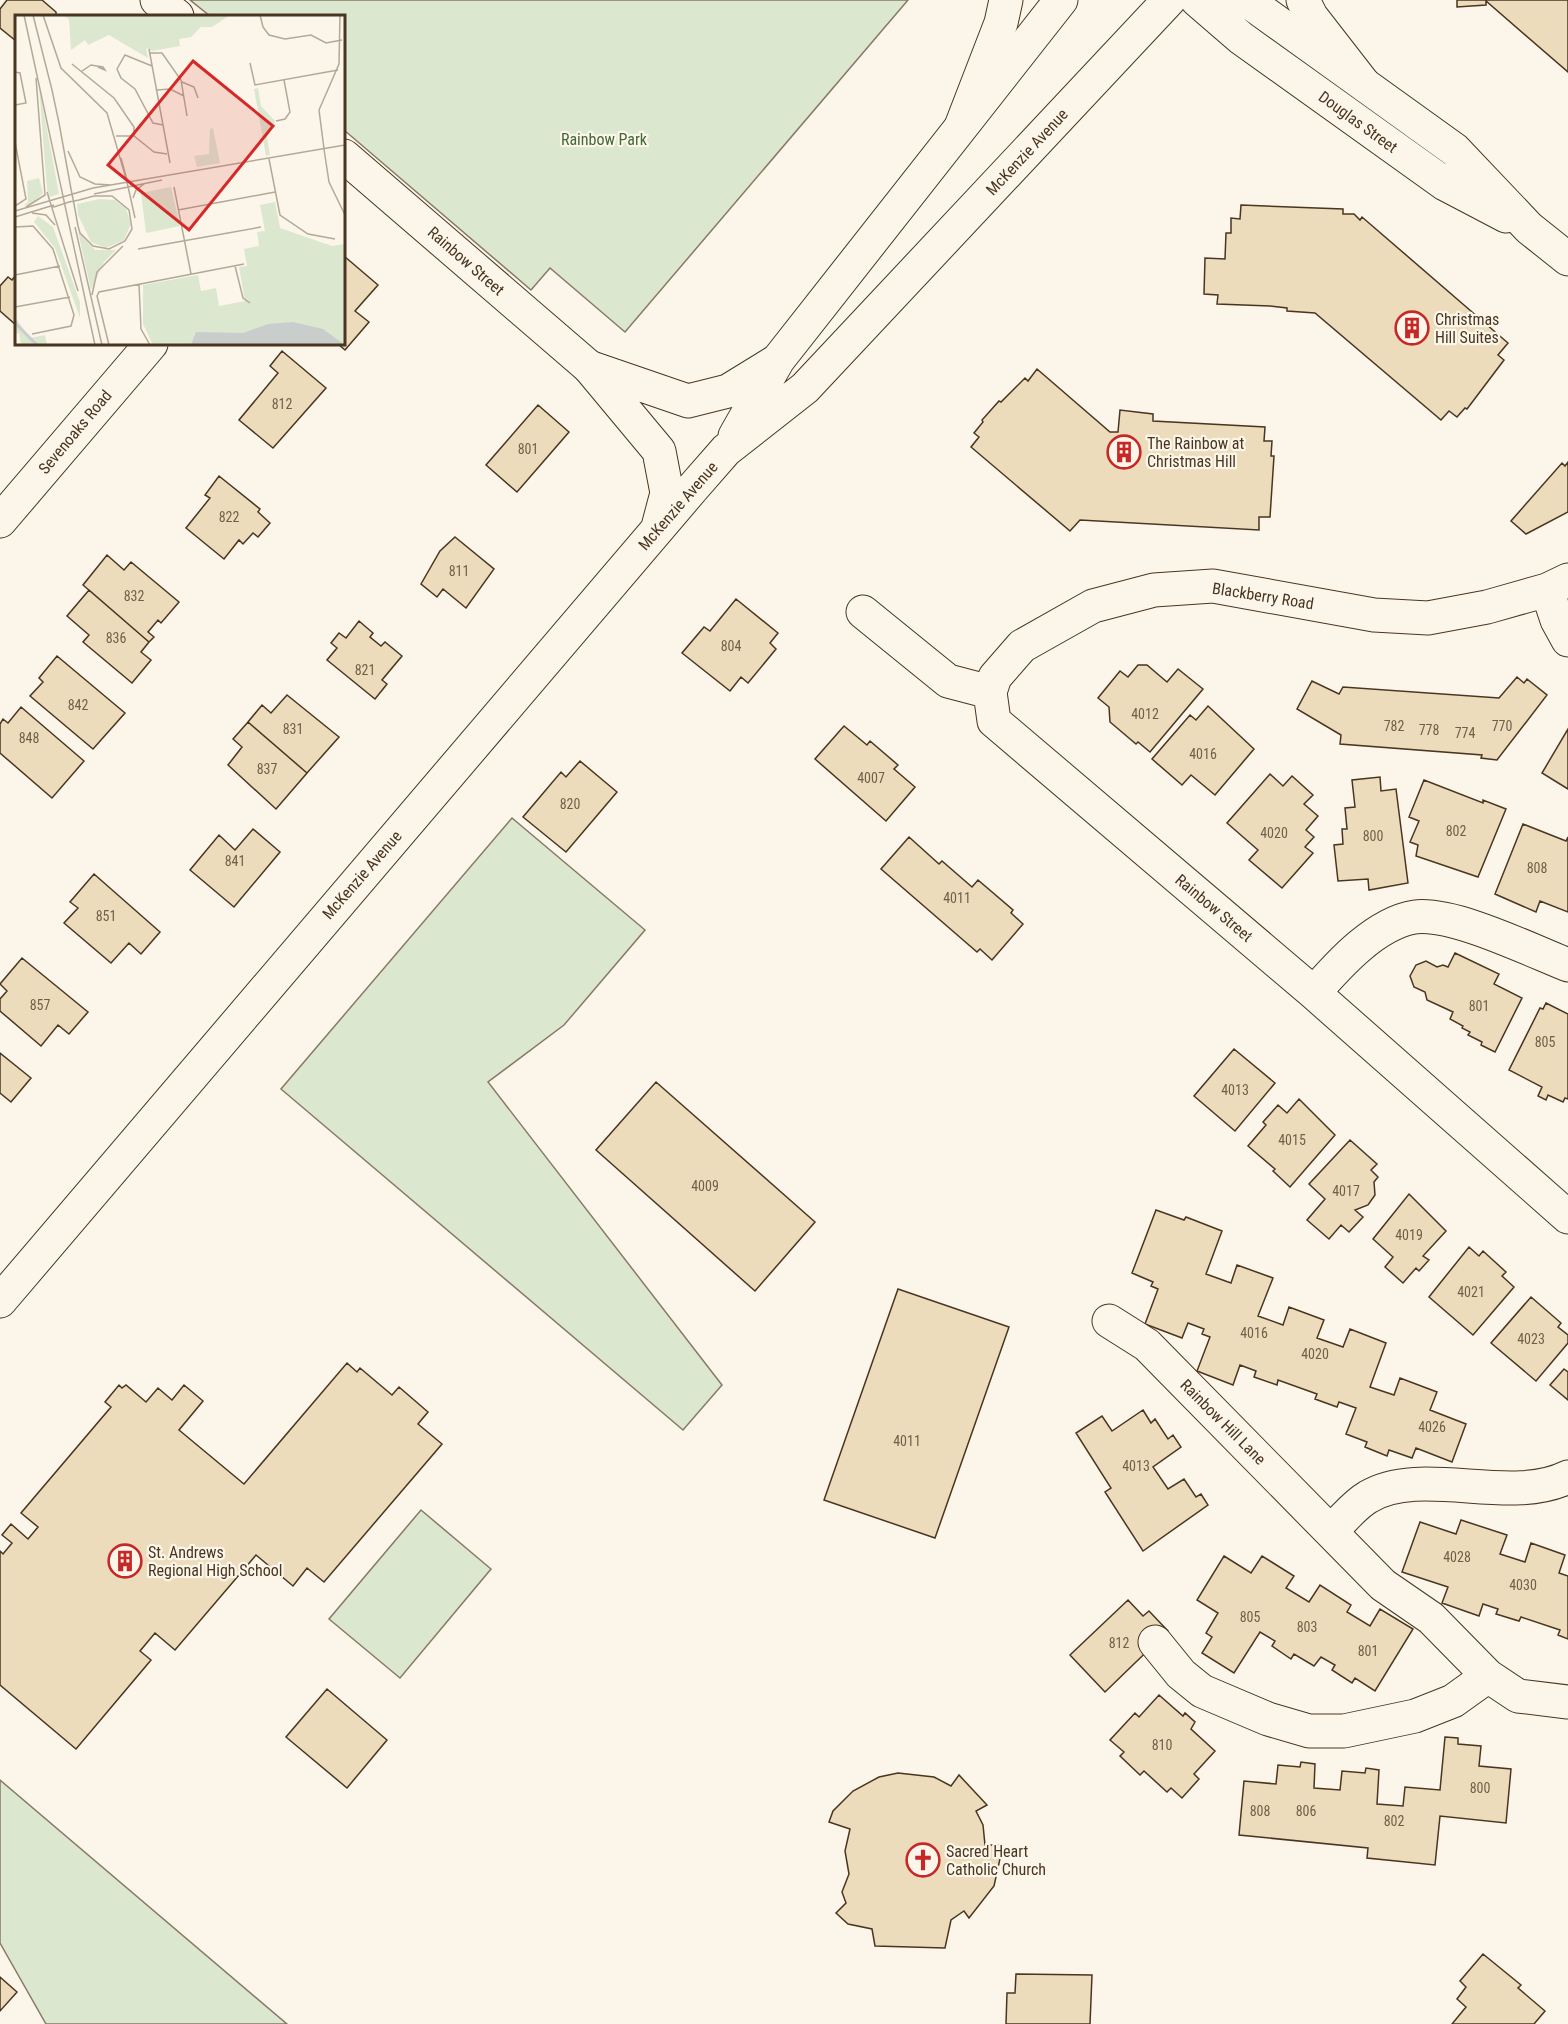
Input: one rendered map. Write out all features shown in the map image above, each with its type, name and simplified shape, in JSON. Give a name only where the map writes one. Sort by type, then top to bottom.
[{"type":"main road","points":[[158,0],[176,15]]},
{"type":"main road","points":[[962,124],[1001,23],[1006,0]]},
{"type":"main road","name":"McKenzie Avenue","points":[[726,450],[778,360],[1061,0]]},
{"type":"main road","name":"McKenzie Avenue","points":[[0,1301],[726,450],[805,388],[1169,0]]},
{"type":"main road","name":"Douglas Street","points":[[1197,0],[1241,38],[1446,184],[1529,228]]},
{"type":"main road","name":"Douglas Street","points":[[1235,0],[1252,4],[1455,150],[1529,228],[1568,259]]},
{"type":"main road","points":[[1303,0],[1311,16],[1363,83]]},
{"type":"main road","name":"Rainbow Street","points":[[345,157],[588,367]]},
{"type":"main road","name":"Sevenoaks Road","points":[[0,521],[149,345]]},
{"type":"main road","points":[[588,367],[688,401],[728,391],[778,360]]},
{"type":"main road","points":[[588,367],[659,451],[667,493],[658,527]]},
{"type":"main road","points":[[1557,585],[1557,620],[1568,640]]},
{"type":"main road","name":"Blackberry Road","points":[[990,692],[995,676],[1022,646],[1093,606],[1154,590],[1213,586],[1374,615],[1428,618],[1487,608],[1557,585]]},
{"type":"main road","points":[[864,612],[948,681],[990,692]]},
{"type":"main road","name":"Rainbow Street","points":[[990,692],[994,721],[1314,993],[1568,1217]]},
{"type":"main road","points":[[1314,993],[1340,963],[1375,934],[1415,917],[1447,919],[1568,964]]},
{"type":"main road","name":"Rainbow Hill Lane","points":[[1109,1321],[1147,1344],[1383,1585],[1431,1618],[1488,1676],[1518,1696],[1568,1702]]},
{"type":"main road","points":[[1331,1531],[1369,1497],[1397,1486],[1518,1488],[1568,1477]]},
{"type":"main road","points":[[1155,1642],[1181,1674],[1202,1690],[1268,1719],[1309,1731],[1344,1731],[1415,1716],[1453,1701],[1488,1676]]},
{"type":"green space","name":"Rainbow Park","points":[[190,0],[908,0],[625,332],[550,268],[531,290],[345,131],[345,15],[209,15]]},
{"type":"green space","points":[[512,818],[645,930],[564,1025],[488,1082],[722,1385],[683,1430],[281,1089]]},
{"type":"green space","points":[[421,1510],[491,1569],[400,1678],[329,1619]]},
{"type":"green space","points":[[0,1780],[287,2024],[46,2024],[0,1943]]},
{"type":"building","points":[[7,0],[42,0],[56,12],[56,15],[15,15],[15,40],[0,28],[0,9]]},
{"type":"building","points":[[1457,0],[1568,0],[1568,72],[1486,1],[1486,5],[1457,7]]},
{"type":"building","name":"Christmas Hill Suites","points":[[1241,205],[1343,209],[1343,214],[1354,214],[1360,220],[1362,217],[1508,343],[1498,355],[1504,360],[1467,409],[1465,408],[1457,417],[1449,411],[1441,420],[1315,313],[1287,311],[1287,308],[1270,306],[1217,304],[1218,295],[1204,294],[1205,258],[1225,259],[1226,233],[1231,233],[1231,218],[1240,219]]},
{"type":"building","points":[[345,257],[378,285],[355,311],[369,322],[345,350],[339,345],[345,345]]},
{"type":"building","points":[[15,276],[15,324],[0,311],[0,286],[8,277],[12,280]]},
{"type":"building","points":[[282,351],[326,388],[273,448],[239,420],[278,373],[270,366]]},
{"type":"building","name":"The Rainbow at Christmas Hill","points":[[1037,369],[1110,432],[1118,432],[1120,410],[1153,414],[1153,421],[1265,427],[1264,441],[1272,441],[1271,456],[1274,456],[1270,517],[1259,517],[1259,530],[1080,520],[1070,531],[971,447],[979,437],[974,433],[983,422],[982,420],[1025,378],[1028,381]]},
{"type":"building","points":[[538,405],[569,432],[517,492],[486,465]]},
{"type":"building","points":[[1568,462],[1568,512],[1526,534],[1511,521],[1562,463],[1565,466]]},
{"type":"building","points":[[219,476],[260,509],[258,512],[270,523],[258,537],[253,533],[243,544],[239,540],[224,559],[186,528],[210,498],[205,495]]},
{"type":"building","points":[[455,537],[494,569],[466,608],[443,589],[437,597],[421,584],[440,551]]},
{"type":"building","points":[[107,555],[124,570],[131,562],[179,602],[161,623],[158,620],[148,632],[154,637],[149,642],[83,585]]},
{"type":"building","points":[[89,590],[149,642],[141,652],[151,660],[132,683],[83,642],[89,635],[67,616]]},
{"type":"building","points":[[736,599],[778,633],[770,643],[776,649],[748,683],[741,677],[730,691],[682,653],[704,627],[710,631]]},
{"type":"building","points":[[359,621],[373,633],[370,637],[381,646],[385,642],[402,656],[382,680],[387,684],[375,699],[327,660],[337,648],[331,643],[339,633],[346,638]]},
{"type":"building","points":[[57,656],[125,713],[93,749],[30,696],[43,682],[39,678]]},
{"type":"building","points":[[1138,665],[1147,665],[1167,682],[1178,669],[1203,689],[1150,752],[1138,742],[1136,744],[1110,722],[1109,707],[1098,698],[1120,671],[1128,677]]},
{"type":"building","points":[[1517,677],[1524,683],[1527,679],[1547,695],[1497,760],[1481,758],[1482,755],[1340,744],[1341,735],[1297,709],[1312,681],[1339,694],[1343,687],[1499,698]]},
{"type":"building","points":[[287,695],[339,737],[307,773],[248,722],[262,705],[271,713]]},
{"type":"building","points":[[1208,706],[1254,749],[1215,795],[1191,775],[1182,785],[1152,759],[1190,715],[1196,720]]},
{"type":"building","points":[[21,707],[84,761],[52,798],[0,753],[0,724],[3,719],[8,723]]},
{"type":"building","points":[[248,722],[307,773],[276,809],[228,765],[242,747],[233,739]]},
{"type":"building","points":[[844,726],[867,745],[870,741],[898,765],[894,769],[915,787],[886,821],[815,759]]},
{"type":"building","points":[[1568,729],[1568,789],[1542,773]]},
{"type":"building","points":[[580,761],[617,792],[566,852],[523,817],[561,772],[566,777]]},
{"type":"building","points":[[1270,774],[1283,786],[1292,776],[1313,795],[1304,804],[1318,816],[1306,830],[1314,837],[1305,847],[1313,853],[1282,888],[1249,860],[1258,850],[1227,823]]},
{"type":"building","points":[[1380,777],[1381,791],[1396,789],[1408,883],[1369,890],[1368,879],[1338,881],[1334,845],[1343,844],[1342,829],[1347,829],[1345,808],[1355,807],[1352,780]]},
{"type":"building","points":[[1424,780],[1483,803],[1483,800],[1506,809],[1478,877],[1416,856],[1418,845],[1410,842],[1419,821],[1409,817]]},
{"type":"building","points":[[1523,824],[1566,841],[1568,837],[1568,912],[1540,901],[1536,912],[1495,894]]},
{"type":"building","points":[[253,829],[280,852],[234,907],[190,870],[219,835],[235,850]]},
{"type":"building","points":[[909,837],[939,864],[942,861],[972,887],[978,880],[1013,910],[1011,913],[1023,924],[992,960],[980,949],[977,952],[881,869]]},
{"type":"building","points":[[94,874],[160,932],[141,954],[129,943],[111,963],[64,923],[78,908],[70,902]]},
{"type":"building","points":[[1455,953],[1499,974],[1494,984],[1522,998],[1495,1052],[1481,1045],[1482,1042],[1468,1035],[1470,1032],[1462,1028],[1463,1026],[1450,1019],[1453,1012],[1427,1000],[1425,992],[1414,987],[1410,976],[1416,965],[1426,961],[1437,967],[1443,965],[1448,967]]},
{"type":"building","points":[[22,958],[88,1012],[69,1034],[58,1025],[41,1046],[0,1011],[0,999],[7,991],[0,984]]},
{"type":"building","points":[[1546,1003],[1568,1014],[1568,1099],[1565,1098],[1563,1102],[1548,1095],[1546,1100],[1538,1096],[1542,1087],[1509,1070],[1540,1008],[1543,1009]]},
{"type":"building","points":[[1234,1049],[1275,1083],[1235,1131],[1194,1096]]},
{"type":"building","points":[[0,1053],[31,1078],[11,1102],[0,1093]]},
{"type":"building","points":[[656,1082],[815,1222],[755,1291],[596,1150]]},
{"type":"building","points":[[1299,1099],[1335,1135],[1290,1187],[1273,1171],[1275,1169],[1248,1146],[1266,1125],[1263,1122],[1278,1105],[1287,1113]]},
{"type":"building","points":[[1350,1140],[1377,1164],[1371,1170],[1378,1177],[1374,1182],[1375,1195],[1368,1205],[1355,1210],[1363,1217],[1349,1232],[1341,1225],[1329,1239],[1307,1220],[1325,1199],[1309,1184]]},
{"type":"building","points":[[1409,1194],[1446,1231],[1423,1256],[1429,1260],[1419,1271],[1416,1268],[1403,1283],[1385,1267],[1393,1257],[1373,1239]]},
{"type":"building","points":[[1156,1210],[1184,1220],[1186,1217],[1222,1231],[1206,1274],[1231,1283],[1237,1265],[1273,1278],[1258,1316],[1283,1325],[1289,1307],[1324,1320],[1317,1338],[1343,1347],[1350,1329],[1386,1343],[1370,1387],[1394,1395],[1400,1378],[1437,1392],[1430,1410],[1466,1424],[1452,1462],[1416,1448],[1412,1458],[1389,1450],[1387,1456],[1365,1447],[1367,1442],[1346,1434],[1356,1408],[1339,1402],[1337,1407],[1315,1399],[1317,1394],[1278,1380],[1277,1385],[1254,1377],[1256,1371],[1240,1365],[1233,1385],[1197,1371],[1210,1337],[1202,1334],[1204,1329],[1188,1323],[1182,1338],[1145,1324],[1158,1289],[1151,1286],[1153,1282],[1132,1273]]},
{"type":"building","points":[[1469,1247],[1479,1256],[1483,1251],[1506,1272],[1502,1276],[1514,1287],[1473,1335],[1429,1297]]},
{"type":"building","points":[[898,1289],[1009,1327],[935,1538],[824,1500]]},
{"type":"building","points":[[1531,1297],[1561,1323],[1558,1327],[1568,1335],[1568,1343],[1536,1381],[1491,1343]]},
{"type":"building","name":"St. Andrews Regional High School","points":[[347,1363],[357,1372],[360,1368],[392,1395],[399,1387],[428,1412],[418,1424],[442,1444],[324,1582],[307,1568],[293,1586],[256,1555],[175,1650],[155,1633],[140,1651],[151,1660],[76,1749],[0,1685],[0,1551],[3,1554],[12,1543],[2,1535],[11,1524],[28,1539],[38,1527],[21,1513],[111,1407],[105,1402],[119,1385],[122,1388],[126,1385],[146,1402],[158,1388],[172,1400],[184,1385],[203,1401],[179,1430],[244,1484]]},
{"type":"building","points":[[1564,1369],[1568,1372],[1568,1400],[1550,1385]]},
{"type":"building","points":[[1143,1410],[1151,1423],[1155,1419],[1168,1439],[1173,1435],[1181,1447],[1153,1467],[1168,1489],[1184,1479],[1196,1497],[1201,1494],[1208,1505],[1143,1551],[1105,1492],[1111,1488],[1076,1433],[1102,1416],[1112,1431]]},
{"type":"building","points":[[1461,1520],[1507,1535],[1500,1554],[1525,1562],[1531,1543],[1565,1555],[1559,1573],[1568,1576],[1568,1639],[1558,1635],[1560,1630],[1521,1617],[1519,1621],[1496,1614],[1498,1609],[1483,1604],[1479,1616],[1442,1603],[1448,1587],[1402,1572],[1420,1522],[1456,1534]]},
{"type":"building","points":[[1224,1556],[1251,1573],[1262,1556],[1294,1576],[1286,1588],[1309,1602],[1320,1585],[1351,1605],[1347,1612],[1370,1626],[1380,1609],[1413,1629],[1375,1691],[1355,1678],[1352,1683],[1332,1670],[1335,1665],[1321,1657],[1314,1666],[1294,1654],[1291,1659],[1272,1646],[1275,1641],[1260,1632],[1234,1673],[1202,1653],[1212,1637],[1206,1633],[1218,1613],[1197,1600]]},
{"type":"building","points":[[1128,1600],[1143,1616],[1149,1611],[1168,1631],[1105,1692],[1070,1655]]},
{"type":"building","points":[[327,1689],[387,1740],[347,1788],[286,1737]]},
{"type":"building","points":[[1159,1695],[1183,1716],[1185,1713],[1195,1722],[1191,1729],[1215,1751],[1194,1774],[1199,1779],[1182,1798],[1171,1788],[1167,1792],[1144,1771],[1140,1775],[1120,1756],[1124,1752],[1110,1740],[1135,1713],[1139,1717]]},
{"type":"building","points":[[1445,1737],[1458,1738],[1458,1744],[1481,1746],[1479,1766],[1511,1769],[1506,1823],[1440,1816],[1435,1865],[1367,1858],[1368,1848],[1239,1835],[1244,1781],[1276,1784],[1278,1765],[1300,1767],[1301,1762],[1315,1764],[1314,1788],[1340,1790],[1342,1771],[1365,1773],[1366,1768],[1379,1770],[1377,1804],[1403,1806],[1405,1787],[1440,1790]]},
{"type":"building","name":"Sacred Heart Catholic Church","points":[[898,1773],[934,1777],[951,1786],[959,1775],[987,1805],[976,1811],[983,1825],[985,1845],[1003,1845],[994,1886],[969,1918],[964,1911],[951,1920],[945,1948],[875,1946],[872,1929],[848,1924],[836,1913],[846,1903],[842,1892],[849,1874],[845,1851],[850,1829],[829,1822],[833,1811],[853,1791],[879,1777]]},
{"type":"building","points":[[1483,1954],[1521,1985],[1518,1988],[1545,2011],[1534,2024],[1452,2024],[1466,2007],[1457,1999],[1466,1987],[1460,1981]]},
{"type":"building","points":[[1016,1974],[1092,1975],[1090,2024],[1006,2024],[1007,1993],[1015,1993]]},
{"type":"building","points":[[0,1977],[17,1992],[0,2011]]},
{"type":"place","name":"Christmas Hill Suites","points":[[1412,328]]},
{"type":"place","name":"The Rainbow at Christmas Hill","points":[[1124,452]]},
{"type":"place","name":"St. Andrews Regional High School","points":[[125,1561]]},
{"type":"place","name":"Sacred Heart Catholic Church","points":[[923,1860]]}]
